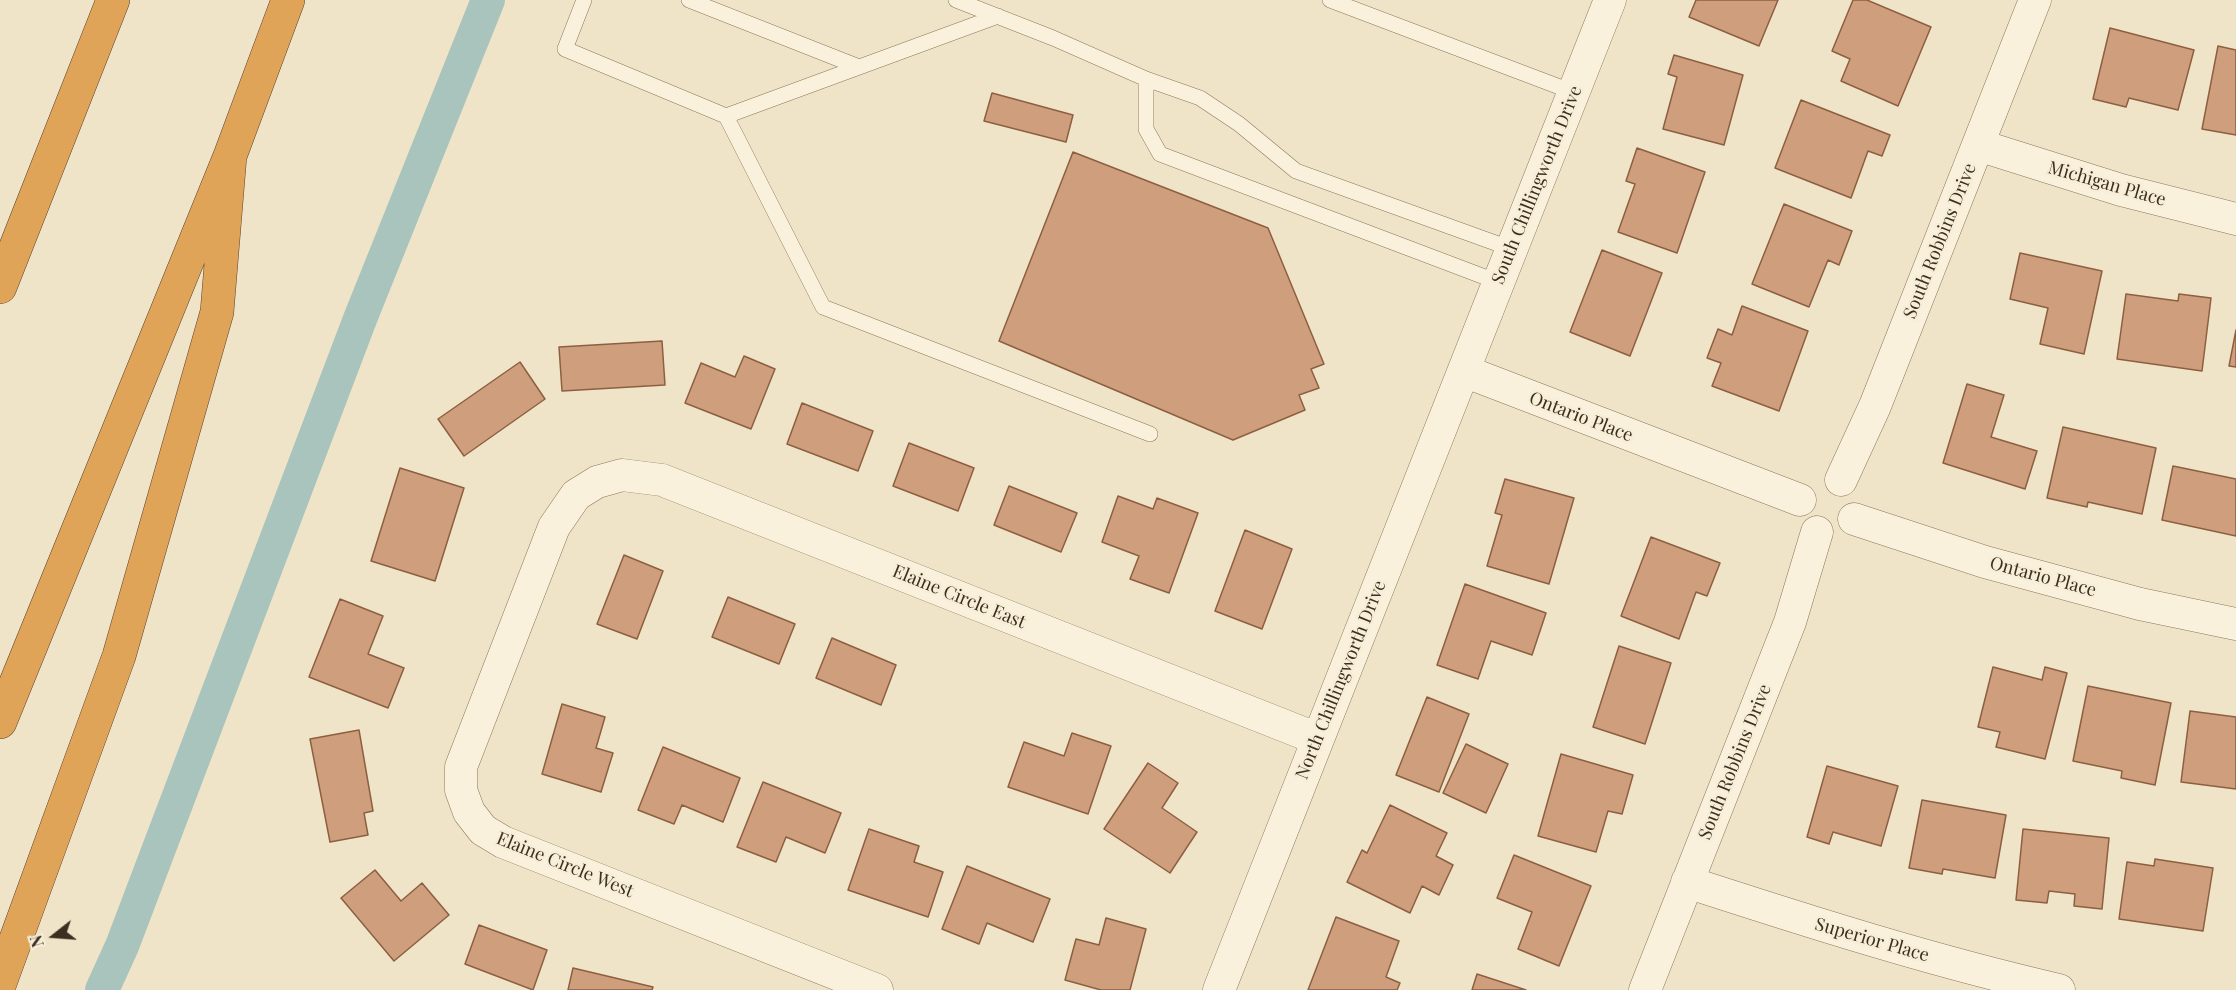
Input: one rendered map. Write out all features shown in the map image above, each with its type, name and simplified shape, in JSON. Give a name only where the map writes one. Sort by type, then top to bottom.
[{"type":"highway","points":[[0,288],[113,0]]},
{"type":"highway","points":[[0,722],[230,156],[288,0]]},
{"type":"highway","points":[[0,983],[119,656],[218,312],[230,156]]},
{"type":"street","name":"South Chillingworth Drive","points":[[1464,371],[1610,0]]},
{"type":"street","name":"South Robbins Drive","points":[[1841,480],[1875,406],[2035,0]]},
{"type":"street","name":"Michigan Place","points":[[1978,145],[2121,190],[2236,219]]},
{"type":"street","name":"Ontario Place","points":[[1464,371],[1800,500]]},
{"type":"street","name":"North Chillingworth Drive","points":[[1219,990],[1464,371]]},
{"type":"street","name":"Elaine Circle East","points":[[597,482],[622,475],[662,480],[1318,739]]},
{"type":"street","points":[[1828,476],[1841,480],[1853,489],[1857,498],[1854,519],[1842,531],[1833,534],[1817,532],[1802,518],[1800,500],[1804,490],[1819,478],[1828,476]]},
{"type":"street","name":"Elaine Circle West","points":[[597,482],[576,495],[554,527],[498,669],[461,767],[461,790],[469,812],[483,830],[503,842],[877,990]]},
{"type":"street","name":"Ontario Place","points":[[1854,519],[1985,562],[2140,604],[2236,624]]},
{"type":"street","name":"South Robbins Drive","points":[[1645,990],[1790,622],[1817,532]]},
{"type":"street","name":"Superior Place","points":[[1688,882],[1849,934],[2059,990]]},
{"type":"lane","points":[[584,0],[565,49],[726,116],[823,307],[1150,435]]},
{"type":"lane","points":[[689,0],[859,67]]},
{"type":"lane","points":[[956,0],[1200,98],[1239,124],[1296,171],[1512,249]]},
{"type":"lane","points":[[1330,0],[1573,92]]},
{"type":"lane","points":[[726,116],[998,16]]},
{"type":"lane","points":[[1146,78],[1146,129],[1160,154],[1498,282]]},
{"type":"building","points":[[1696,0],[1778,0],[1759,46],[1689,17]]},
{"type":"building","points":[[1853,0],[1867,0],[1931,27],[1898,106],[1841,81],[1850,59],[1832,51]]},
{"type":"building","points":[[2110,28],[2194,50],[2178,110],[2129,98],[2126,107],[2093,99]]},
{"type":"building","points":[[2218,46],[2236,50],[2236,135],[2202,129]]},
{"type":"building","points":[[1674,55],[1743,75],[1724,145],[1663,129],[1677,77],[1668,74]]},
{"type":"building","points":[[992,93],[1073,115],[1066,142],[984,121]]},
{"type":"building","points":[[1801,100],[1890,135],[1882,156],[1868,151],[1851,198],[1775,168]]},
{"type":"building","points":[[1637,148],[1705,172],[1677,253],[1618,232],[1635,184],[1626,181]]},
{"type":"building","points":[[1073,152],[1268,228],[1324,364],[1311,369],[1319,388],[1299,395],[1305,410],[1233,440],[999,341]]},
{"type":"building","points":[[1784,204],[1852,231],[1839,265],[1828,260],[1809,307],[1752,284]]},
{"type":"building","points":[[1602,250],[1662,273],[1630,356],[1570,332]]},
{"type":"building","points":[[2020,253],[2102,271],[2084,354],[2040,344],[2048,308],[2010,299]]},
{"type":"building","points":[[2126,294],[2178,301],[2179,294],[2211,298],[2202,371],[2117,359]]},
{"type":"building","points":[[1742,306],[1808,331],[1779,411],[1712,386],[1721,363],[1707,358],[1718,329],[1732,335]]},
{"type":"building","points":[[2236,330],[2236,367],[2229,366]]},
{"type":"building","points":[[662,341],[665,385],[562,391],[559,347]]},
{"type":"building","points":[[744,356],[775,369],[751,429],[685,403],[701,363],[735,377]]},
{"type":"building","points":[[520,362],[545,399],[464,456],[438,419]]},
{"type":"building","points":[[1967,384],[2004,395],[1991,437],[2037,451],[2025,489],[1943,463]]},
{"type":"building","points":[[802,403],[873,431],[858,471],[787,444]]},
{"type":"building","points":[[2063,427],[2156,448],[2142,514],[2088,502],[2087,507],[2047,498]]},
{"type":"building","points":[[909,443],[974,468],[958,511],[893,486]]},
{"type":"building","points":[[2173,466],[2236,479],[2236,536],[2162,520]]},
{"type":"building","points":[[400,468],[464,488],[435,581],[371,561]]},
{"type":"building","points":[[1505,479],[1574,498],[1549,584],[1487,566],[1502,515],[1495,513]]},
{"type":"building","points":[[1009,486],[1077,513],[1061,552],[994,525]]},
{"type":"building","points":[[1118,496],[1153,509],[1157,498],[1198,513],[1169,593],[1130,579],[1139,556],[1102,542]]},
{"type":"building","points":[[1245,530],[1292,549],[1262,629],[1215,611]]},
{"type":"building","points":[[1651,537],[1720,563],[1707,596],[1696,592],[1679,639],[1621,616]]},
{"type":"building","points":[[624,555],[663,571],[637,639],[597,624]]},
{"type":"building","points":[[1465,584],[1546,613],[1532,655],[1491,641],[1478,679],[1437,665]]},
{"type":"building","points":[[728,597],[795,624],[779,664],[712,637]]},
{"type":"building","points":[[340,599],[383,616],[368,654],[404,668],[388,708],[309,677]]},
{"type":"building","points":[[832,638],[896,665],[881,705],[816,678]]},
{"type":"building","points":[[1619,646],[1671,663],[1645,744],[1593,727]]},
{"type":"building","points":[[1993,667],[2042,680],[2045,667],[2067,673],[2045,759],[1996,747],[2000,732],[1978,727]]},
{"type":"building","points":[[2088,686],[2171,703],[2155,785],[2121,778],[2122,771],[2073,761]]},
{"type":"building","points":[[1427,697],[1469,714],[1439,792],[1396,775]]},
{"type":"building","points":[[562,704],[605,717],[596,748],[613,753],[601,792],[542,774]]},
{"type":"building","points":[[2190,711],[2236,717],[2236,789],[2181,782]]},
{"type":"building","points":[[359,730],[373,811],[364,813],[368,835],[330,842],[310,739]]},
{"type":"building","points":[[1072,733],[1111,746],[1088,814],[1008,787],[1024,742],[1064,756]]},
{"type":"building","points":[[1466,744],[1508,764],[1486,813],[1443,793]]},
{"type":"building","points":[[663,747],[740,778],[723,822],[682,805],[674,824],[638,810]]},
{"type":"building","points":[[1561,754],[1633,775],[1622,814],[1608,811],[1596,852],[1538,836]]},
{"type":"building","points":[[1148,763],[1178,783],[1162,808],[1197,832],[1170,873],[1104,829]]},
{"type":"building","points":[[1827,766],[1898,786],[1881,846],[1833,832],[1829,844],[1807,837]]},
{"type":"building","points":[[763,782],[841,813],[825,853],[786,837],[776,862],[737,847]]},
{"type":"building","points":[[1922,800],[2006,815],[1995,878],[1943,869],[1942,874],[1909,868]]},
{"type":"building","points":[[1390,805],[1447,833],[1436,856],[1453,865],[1439,895],[1422,886],[1410,913],[1347,882],[1362,850],[1367,853]]},
{"type":"building","points":[[869,829],[919,846],[914,862],[943,872],[928,917],[848,890]]},
{"type":"building","points":[[2023,829],[2109,838],[2102,909],[2074,906],[2075,894],[2049,891],[2047,903],[2016,900]]},
{"type":"building","points":[[1514,855],[1591,886],[1559,966],[1518,949],[1532,912],[1497,898]]},
{"type":"building","points":[[2155,859],[2213,868],[2203,931],[2119,919],[2127,862],[2154,866]]},
{"type":"building","points":[[967,866],[1050,899],[1033,942],[987,923],[979,944],[942,929]]},
{"type":"building","points":[[375,870],[401,901],[422,883],[449,915],[394,961],[341,898]]},
{"type":"building","points":[[1336,917],[1399,941],[1386,977],[1400,983],[1397,990],[1308,990]]},
{"type":"building","points":[[1106,918],[1146,929],[1130,990],[1101,990],[1065,980],[1076,939],[1099,945]]},
{"type":"building","points":[[479,925],[547,950],[533,990],[465,964]]},
{"type":"building","points":[[573,968],[653,987],[652,990],[568,990]]},
{"type":"building","points":[[1477,974],[1526,990],[1472,990]]},
{"type":"waterway","points":[[102,990],[122,946],[360,319],[488,0]]}]
